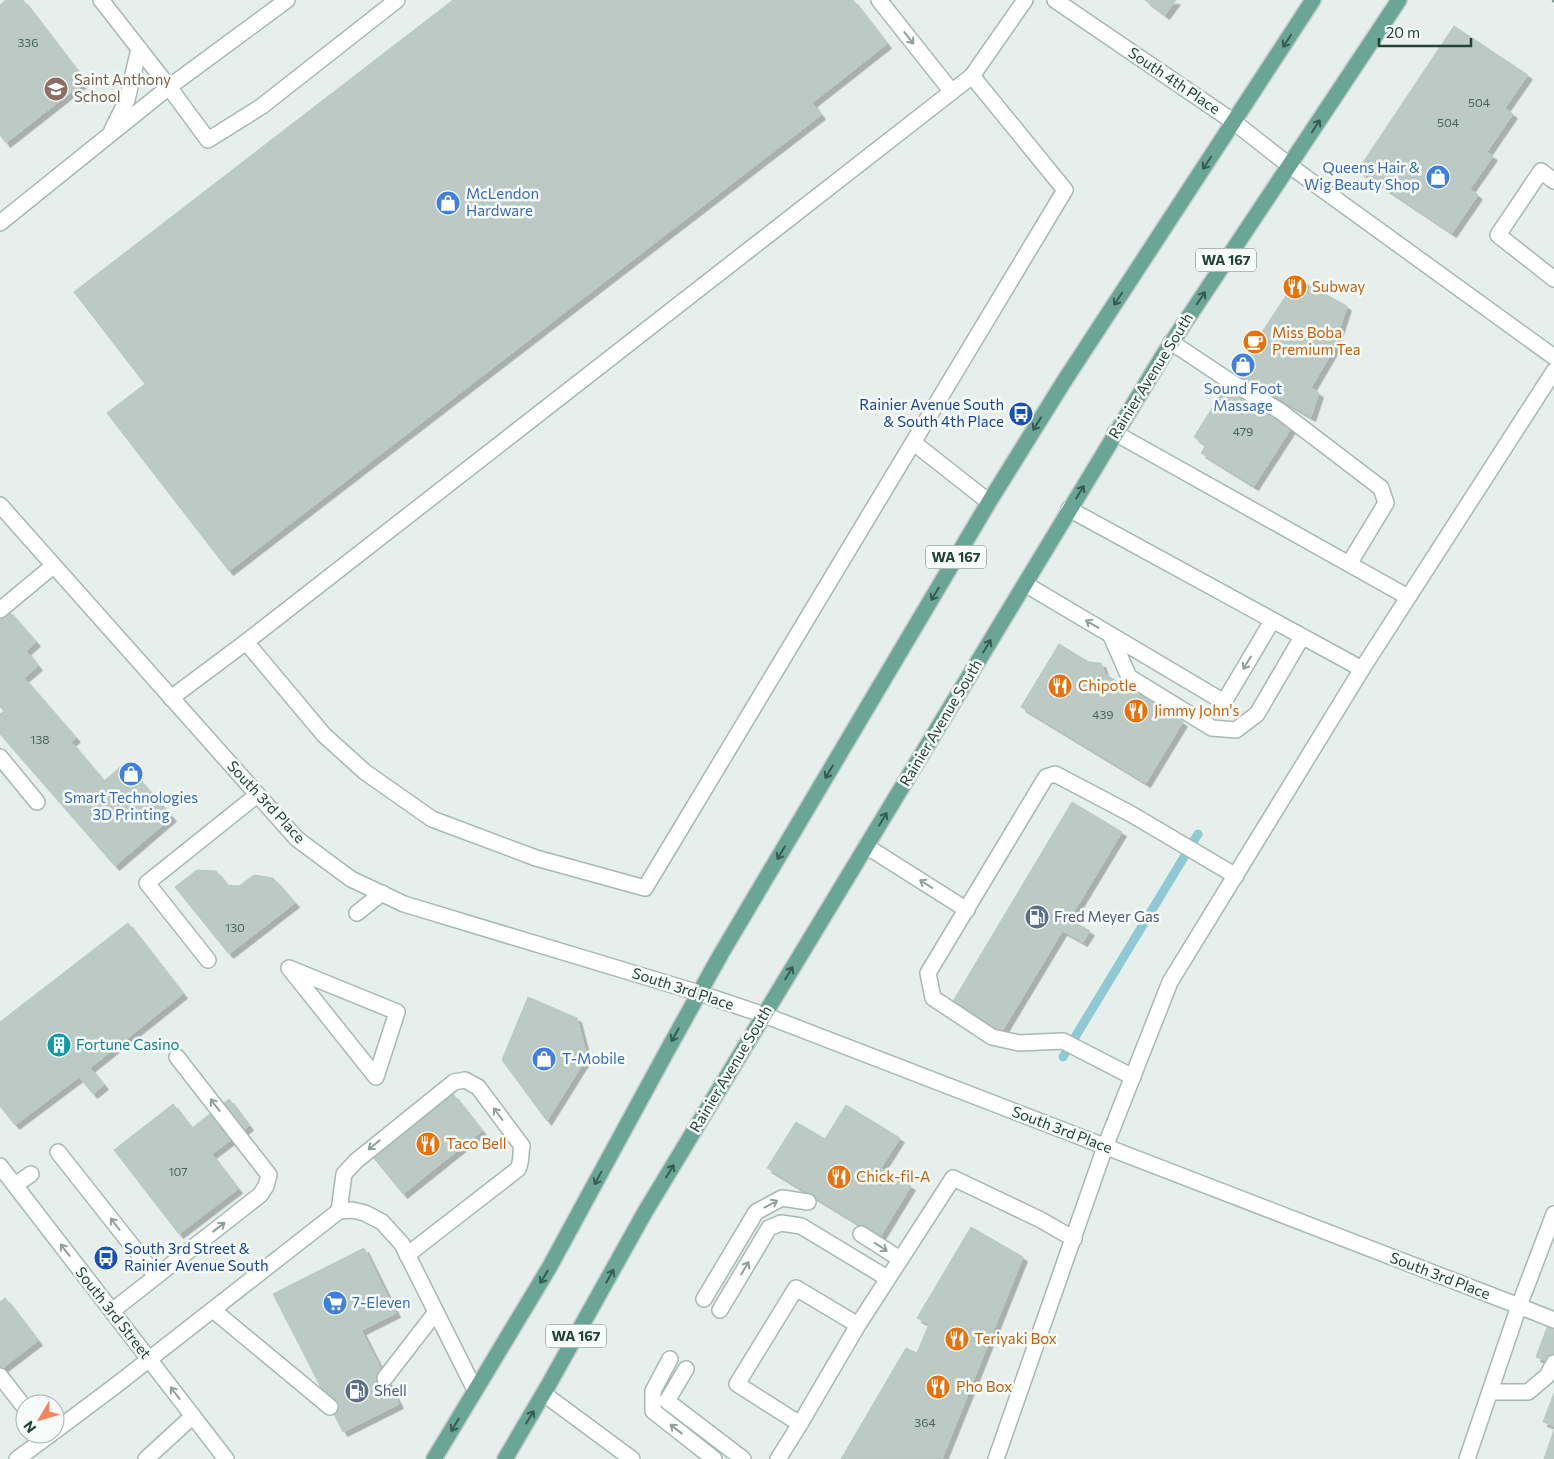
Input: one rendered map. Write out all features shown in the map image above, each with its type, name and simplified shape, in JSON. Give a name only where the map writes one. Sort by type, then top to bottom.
[{"type":"main road","name":"WA 167","points":[[434,1459],[549,1268],[699,993],[989,502],[1063,383],[1313,0]]},
{"type":"main road","name":"Rainier Avenue South","points":[[505,1459],[544,1394],[645,1212],[1171,342],[1399,0]]},
{"type":"street","points":[[101,0],[208,140],[262,106],[397,0]]},
{"type":"street","points":[[0,223],[169,87],[287,0]]},
{"type":"street","points":[[879,0],[952,92]]},
{"type":"street","points":[[171,698],[246,642],[972,76],[1025,0]]},
{"type":"street","name":"South 4th Place","points":[[1065,3],[1234,122],[1290,166],[1554,357]]},
{"type":"street","points":[[110,135],[126,100],[139,49]]},
{"type":"street","points":[[246,642],[324,735],[366,772],[432,819],[536,858],[645,888],[1065,190],[972,76]]},
{"type":"street","points":[[1554,181],[1541,171],[1498,235],[1554,279]]},
{"type":"street","points":[[1171,342],[1231,382],[1280,410],[1381,488],[1386,502],[1349,564]]},
{"type":"street","points":[[996,1459],[1105,1146],[1170,982],[1362,669],[1554,371]]},
{"type":"street","points":[[1116,433],[1408,597]]},
{"type":"street","points":[[914,442],[989,502]]},
{"type":"street","name":"South 3rd Place","points":[[0,505],[296,839],[351,879],[404,904],[699,993],[764,1015],[1554,1320]]},
{"type":"street","points":[[1070,509],[1362,669]]},
{"type":"street","points":[[0,610],[54,566]]},
{"type":"street","points":[[1025,584],[1224,702],[1272,621]]},
{"type":"street","points":[[1111,636],[1129,677],[1212,728],[1236,730],[1257,714],[1302,637]]},
{"type":"street","points":[[0,757],[37,802]]},
{"type":"street","points":[[1133,1077],[1063,1041],[1019,1043],[992,1037],[932,998],[928,973],[1046,777],[1055,774],[1131,814],[1236,876]]},
{"type":"street","points":[[208,960],[147,883],[257,795]]},
{"type":"street","points":[[866,846],[967,910]]},
{"type":"street","points":[[357,913],[382,893]]},
{"type":"street","points":[[289,968],[397,1012],[376,1077],[371,1070],[289,968]]},
{"type":"street","points":[[112,1311],[260,1195],[266,1186],[269,1175],[177,1057]]},
{"type":"street","points":[[338,1211],[344,1174],[356,1160],[454,1082],[465,1080],[478,1086],[522,1146],[521,1163],[518,1169],[407,1255]]},
{"type":"street","points":[[58,1152],[156,1276]]},
{"type":"street","name":"South 3rd Street","points":[[0,1166],[226,1459]]},
{"type":"street","points":[[15,1185],[31,1174]]},
{"type":"street","points":[[778,1459],[858,1325],[953,1178],[1074,1238]]},
{"type":"street","points":[[704,1299],[756,1212],[782,1198],[808,1202]]},
{"type":"street","points":[[65,1422],[213,1310],[338,1211],[352,1210],[365,1213],[382,1222],[402,1244],[476,1390]]},
{"type":"street","points":[[1467,1459],[1519,1306],[1554,1214]]},
{"type":"street","points":[[720,1310],[769,1228],[781,1223],[802,1226],[888,1278]]},
{"type":"street","points":[[862,1234],[900,1259]]},
{"type":"street","points":[[800,1424],[737,1384],[796,1288],[858,1325]]},
{"type":"street","points":[[213,1310],[330,1407]]},
{"type":"street","points":[[385,1378],[436,1312]]},
{"type":"street","points":[[670,1359],[653,1391],[653,1411],[714,1459]]},
{"type":"street","points":[[1490,1392],[1528,1392],[1547,1376],[1554,1363]]},
{"type":"street","points":[[686,1369],[667,1401],[743,1459]]},
{"type":"street","points":[[0,1376],[15,1395]]},
{"type":"street","points":[[544,1394],[632,1459]]},
{"type":"street","points":[[146,1459],[193,1416]]},
{"type":"street","points":[[17,1459],[36,1444]]},
{"type":"building","points":[[6,0],[23,0],[85,81],[6,143],[0,135],[0,5]]},
{"type":"building","name":"McLendon Hardware","points":[[453,0],[853,0],[887,44],[812,103],[821,115],[229,571],[107,413],[145,384],[74,292]]},
{"type":"building","points":[[1145,0],[1176,0],[1165,15]]},
{"type":"building","points":[[1454,26],[1528,75],[1505,108],[1513,114],[1487,152],[1493,156],[1470,189],[1478,195],[1452,233],[1358,170]]},
{"type":"building","points":[[1297,279],[1347,306],[1332,352],[1311,388],[1319,393],[1311,417],[1235,373]]},
{"type":"building","points":[[1226,386],[1292,427],[1254,486],[1201,453],[1206,445],[1194,437]]},
{"type":"building","points":[[8,610],[36,642],[26,651],[38,666],[24,678],[76,738],[71,742],[104,781],[125,763],[172,817],[115,866],[0,734],[0,714],[4,711],[0,707],[0,616]]},
{"type":"building","points":[[1059,644],[1089,662],[1101,663],[1105,674],[1139,695],[1143,690],[1162,702],[1159,707],[1183,722],[1146,783],[1021,707]]},
{"type":"building","name":"Fred Meyer Gas","points":[[1072,802],[1122,832],[1001,1033],[952,1003]]},
{"type":"building","points":[[197,870],[216,871],[227,885],[239,886],[254,875],[273,878],[295,903],[229,954],[175,887]]},
{"type":"building","points":[[1056,911],[1090,931],[1083,942],[1049,923]]},
{"type":"building","name":"Fortune Casino","points":[[128,923],[183,994],[90,1068],[104,1085],[93,1094],[79,1077],[15,1125],[0,1106],[0,1022]]},
{"type":"building","name":"T-Mobile","points":[[528,997],[577,1018],[587,1057],[547,1121],[502,1060]]},
{"type":"building","name":"Taco Bell","points":[[453,1094],[482,1131],[403,1194],[373,1157]]},
{"type":"building","points":[[229,1099],[249,1126],[212,1154],[192,1128]]},
{"type":"building","points":[[173,1104],[238,1189],[179,1234],[114,1150]]},
{"type":"building","name":"Chick-fil-A","points":[[846,1105],[900,1138],[881,1168],[911,1186],[880,1237],[767,1168],[796,1122],[825,1139]]},
{"type":"building","points":[[971,1227],[1023,1257],[942,1459],[841,1459],[906,1348],[917,1353],[929,1324],[917,1318]]},
{"type":"building","name":"7-Eleven","points":[[364,1248],[396,1313],[306,1358],[273,1294]]},
{"type":"building","points":[[5,1298],[38,1341],[0,1370],[0,1302]]},
{"type":"building","points":[[1554,1309],[1554,1364],[1536,1357]]},
{"type":"building","name":"Shell","points":[[361,1330],[399,1404],[343,1432],[306,1358]]},
{"type":"building","points":[[1554,1393],[1554,1426],[1543,1422]]},
{"type":"building","points":[[1554,1430],[1554,1459],[1544,1459]]},
{"type":"waterway","points":[[1063,1057],[1198,834]]},
{"type":"place","name":"Saint Anthony School","points":[[56,89]]},
{"type":"place","name":"Queens Hair & Wig Beauty Shop","points":[[1438,177]]},
{"type":"place","name":"McLendon Hardware","points":[[448,203]]},
{"type":"place","name":"Subway","points":[[1295,287]]},
{"type":"place","name":"Miss Boba Premium Tea","points":[[1255,342]]},
{"type":"place","name":"Sound Foot Massage","points":[[1243,365]]},
{"type":"place","name":"Rainier Avenue South & South 4th Place","points":[[1021,414]]},
{"type":"place","name":"Chipotle","points":[[1060,686]]},
{"type":"place","name":"Jimmy John's","points":[[1136,711]]},
{"type":"place","name":"Smart Technologies 3D Printing","points":[[131,774]]},
{"type":"place","name":"Fred Meyer Gas","points":[[1037,917]]},
{"type":"place","name":"Fortune Casino","points":[[59,1045]]},
{"type":"place","name":"T-Mobile","points":[[544,1059]]},
{"type":"place","name":"Taco Bell","points":[[428,1144]]},
{"type":"place","name":"Chick-fil-A","points":[[839,1177]]},
{"type":"place","name":"South 3rd Street & Rainier Avenue South","points":[[106,1258]]},
{"type":"place","name":"7-Eleven","points":[[335,1303]]},
{"type":"place","name":"Teriyaki Box","points":[[957,1339]]},
{"type":"place","name":"Pho Box","points":[[938,1387]]},
{"type":"place","name":"Shell","points":[[357,1391]]}]
